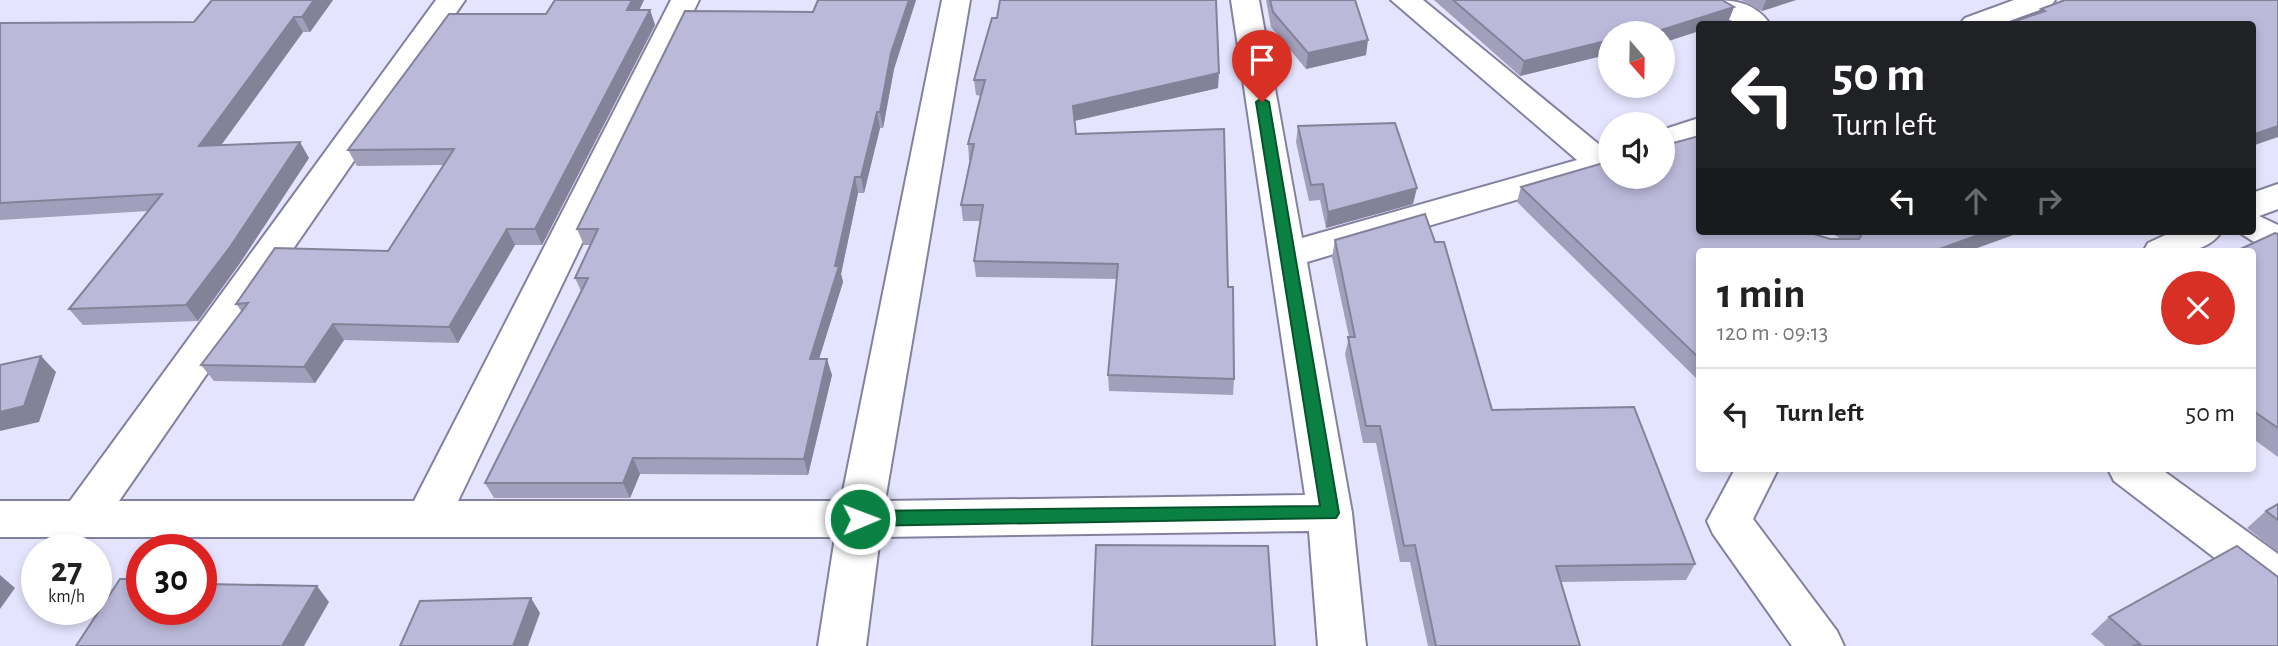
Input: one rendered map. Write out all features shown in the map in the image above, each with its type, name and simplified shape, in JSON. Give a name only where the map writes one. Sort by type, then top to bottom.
[{"type":"street","points":[[83,518],[451,0]]},
{"type":"street","points":[[427,519],[685,0]]},
{"type":"street","points":[[842,646],[860,519],[956,0]]},
{"type":"street","points":[[1245,0],[1330,513],[1342,646]]},
{"type":"street","points":[[1405,0],[1598,157]]},
{"type":"street","points":[[1719,0],[1750,21]]},
{"type":"street","points":[[1983,21],[2041,0]]},
{"type":"street","points":[[1678,136],[1696,155]]},
{"type":"street","points":[[1287,255],[1598,165]]},
{"type":"street","points":[[2256,205],[2278,195]]},
{"type":"street","points":[[2256,228],[2278,241]]},
{"type":"street","points":[[2169,248],[2196,235]]},
{"type":"street","points":[[1755,472],[1729,521],[1820,646]]},
{"type":"street","points":[[2133,472],[2278,580]]},
{"type":"street","points":[[0,519],[860,519],[1330,513]]},
{"type":"building","points":[[212,0],[314,0],[302,17],[294,17],[199,146],[300,142],[230,247],[186,305],[69,309],[162,194],[0,203],[0,23],[194,22]]},
{"type":"building","points":[[555,0],[632,0],[627,10],[650,10],[535,229],[507,229],[449,327],[333,324],[304,367],[201,365],[248,303],[236,304],[275,248],[388,251],[454,149],[348,150],[449,14],[546,14]]},
{"type":"building","points":[[818,0],[909,0],[891,53],[880,112],[877,112],[861,177],[855,177],[835,266],[839,266],[810,359],[827,359],[804,459],[633,458],[623,483],[485,483],[588,278],[575,278],[598,229],[577,229],[685,11],[813,12]]},
{"type":"building","points":[[1000,0],[1216,0],[1219,73],[1073,106],[1076,134],[1224,129],[1228,287],[1233,287],[1234,379],[1108,375],[1118,264],[974,261],[983,205],[961,205],[974,144],[968,144],[985,80],[974,80],[992,18],[997,18]]},
{"type":"building","points":[[1270,0],[1355,0],[1368,40],[1308,53],[1273,12]]},
{"type":"building","points":[[1453,0],[1722,0],[1734,7],[1675,26],[1675,21],[1598,21],[1598,43],[1524,61]]},
{"type":"building","points":[[2065,0],[2278,0],[2278,126],[2256,134],[2256,21],[2016,21],[2045,11],[2041,9]]},
{"type":"building","points":[[1395,123],[1417,188],[1328,212],[1323,184],[1311,185],[1298,126]]},
{"type":"building","points":[[1696,137],[1696,235],[1817,235],[1830,239],[1859,239],[1860,235],[1979,235],[1942,248],[1696,248],[1696,355],[1521,187],[1598,165],[1598,189],[1675,189],[1675,142]]},
{"type":"building","points":[[1425,214],[1435,242],[1444,242],[1492,410],[1634,407],[1695,564],[1556,566],[1580,646],[1436,646],[1415,545],[1404,546],[1380,426],[1366,426],[1348,337],[1355,337],[1335,240]]},
{"type":"building","points":[[2278,234],[2278,428],[2256,413],[2256,248],[2243,248]]},
{"type":"building","points":[[41,356],[24,406],[0,412],[0,365]]},
{"type":"building","points":[[2278,504],[2278,520],[2266,511]]},
{"type":"building","points":[[1096,545],[1268,546],[1275,646],[1092,646]]},
{"type":"building","points":[[2237,546],[2278,577],[2278,646],[2132,646],[2140,644],[2109,617]]},
{"type":"building","points":[[120,579],[126,579],[126,625],[217,625],[217,584],[317,586],[282,646],[76,646],[90,625],[112,625],[112,591]]},
{"type":"building","points":[[531,598],[513,646],[400,646],[420,601]]},
{"type":"route","points":[[860,519],[1330,513],[1262,102]]}]
